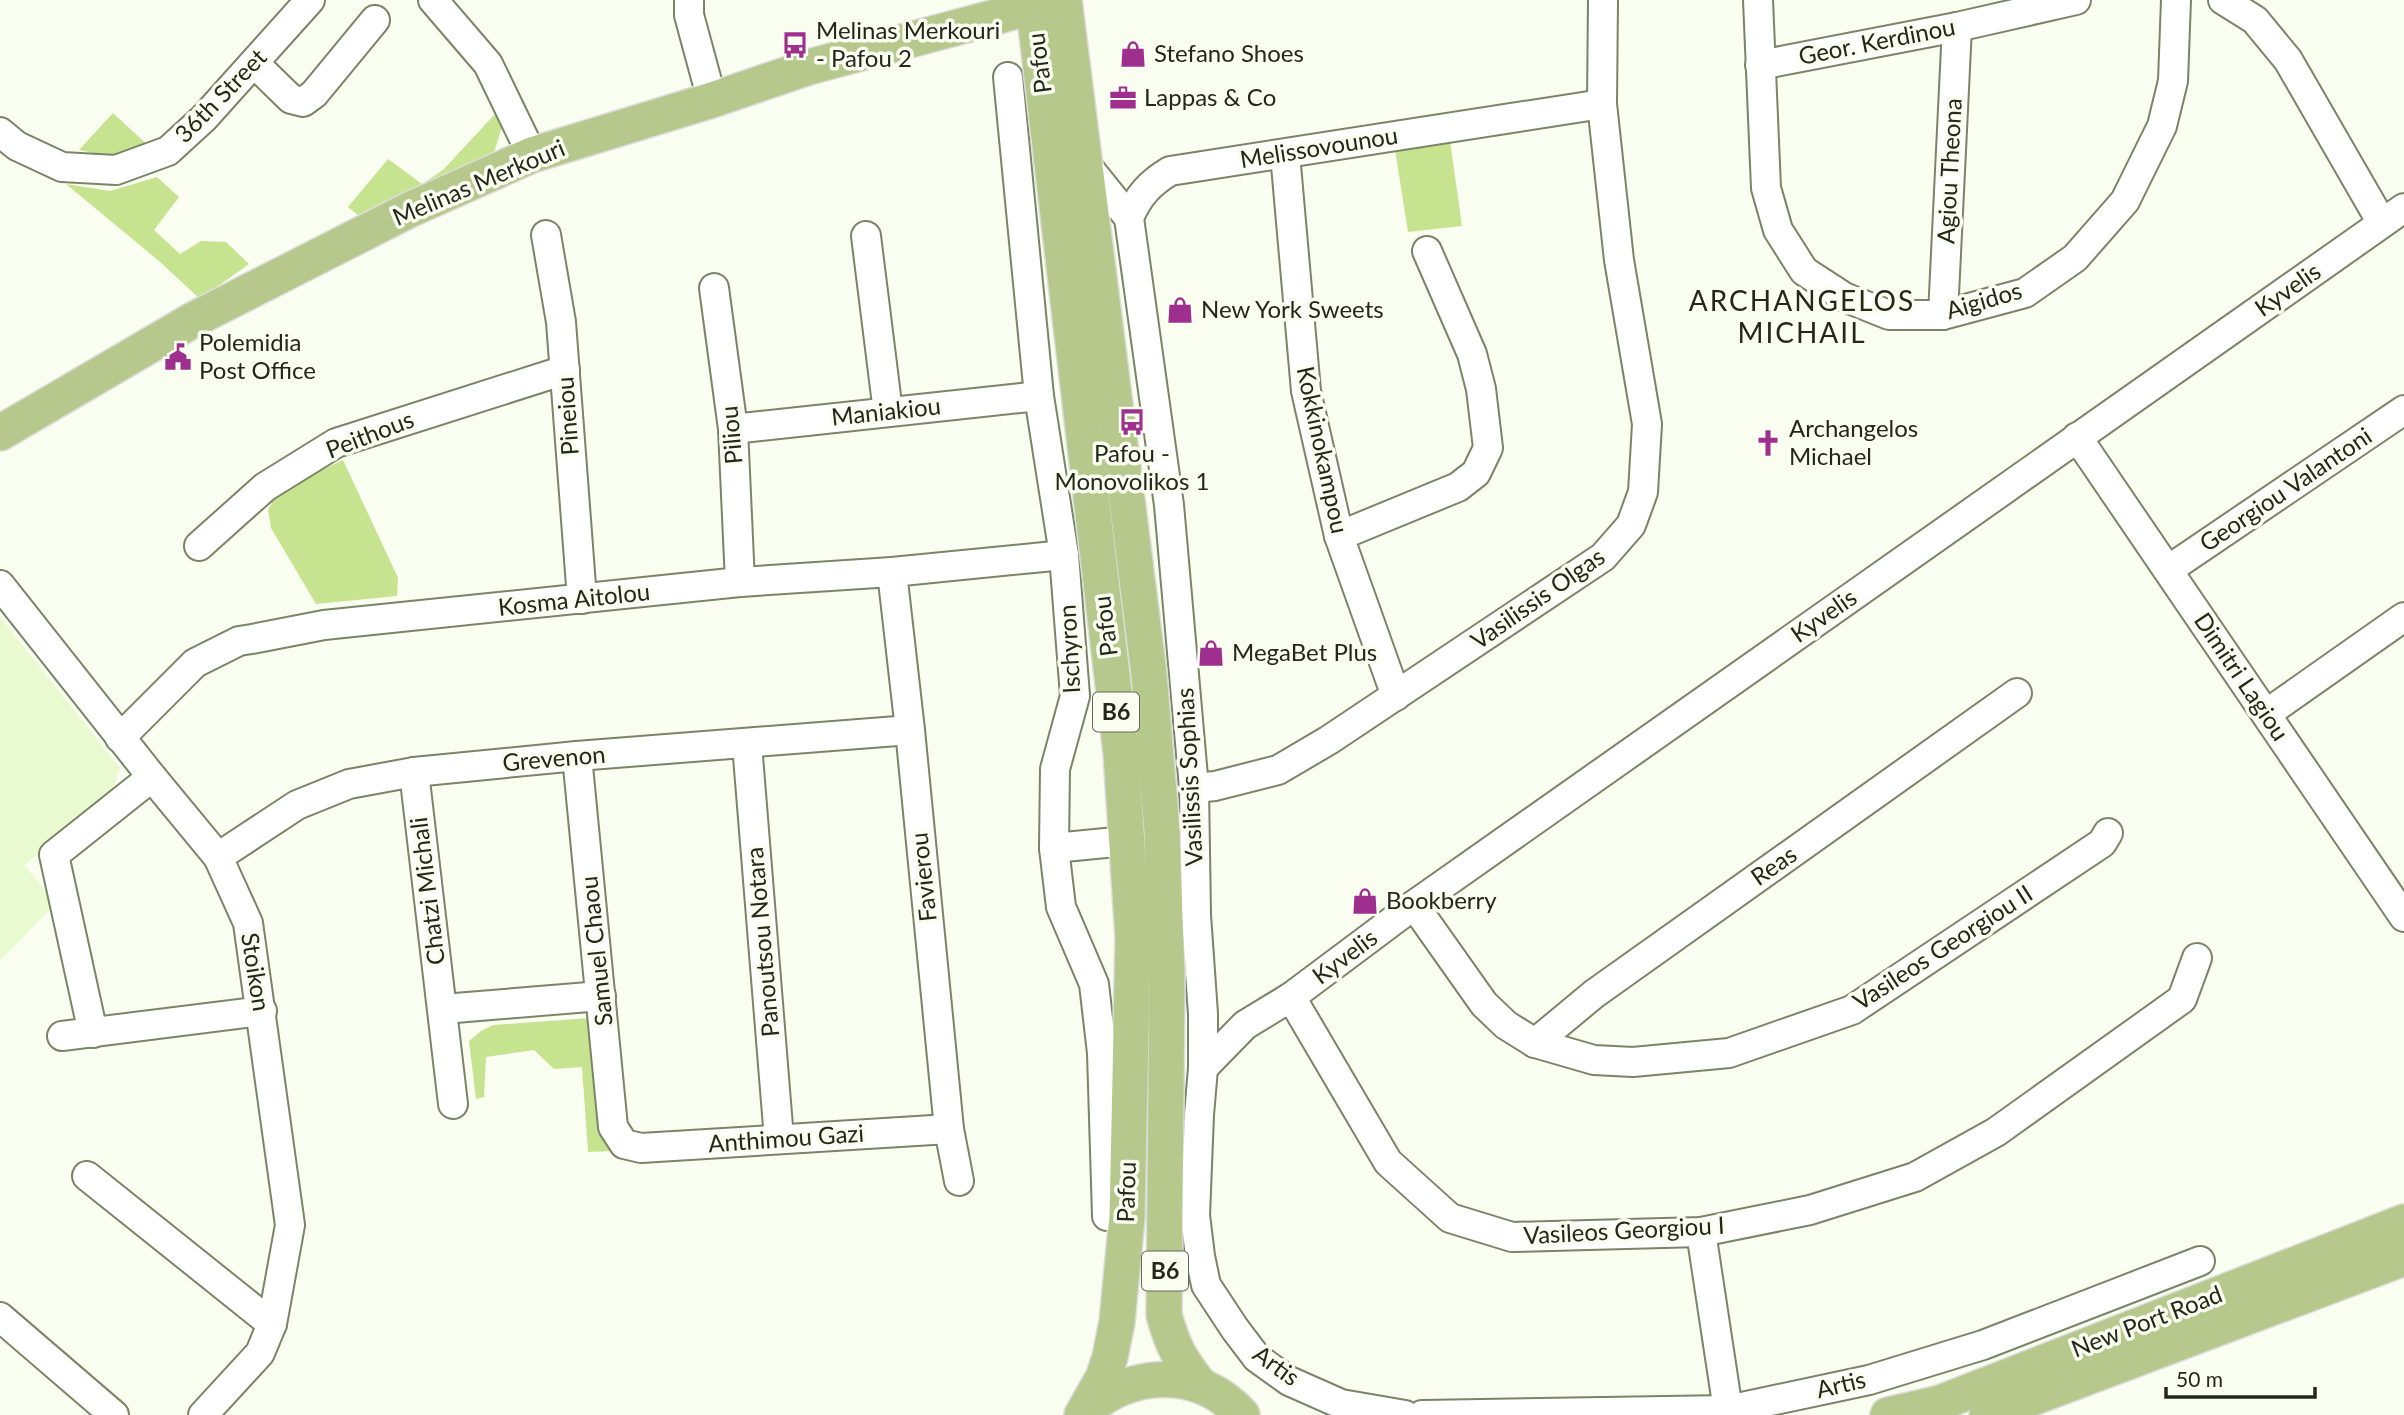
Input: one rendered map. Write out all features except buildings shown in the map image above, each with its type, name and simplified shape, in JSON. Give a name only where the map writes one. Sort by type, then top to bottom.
[{"type":"main road","name":"Melinas Merkouri","points":[[0,433],[193,320],[409,210],[532,155],[712,100],[809,66],[1043,2]]},
{"type":"main road","name":"Pafou","points":[[1043,2],[1084,162],[1149,674],[1162,830],[1166,950],[1164,1315],[1171,1342],[1201,1386]]},
{"type":"main road","name":"Pafou","points":[[1043,2],[1121,753],[1133,938],[1127,1217],[1117,1322],[1103,1378],[1082,1415]]},
{"type":"main road","name":"New Port Road","points":[[1888,1415],[1940,1403],[2404,1222]]},
{"type":"main road","name":"New Port Road","points":[[1987,1415],[2404,1258]]},
{"type":"main road","name":"B6","points":[[1082,1415],[1101,1398],[1124,1386],[1150,1380],[1176,1380],[1201,1386],[1222,1397],[1243,1414]]},
{"type":"street","name":"36th Street","points":[[0,132],[17,146],[62,167],[116,170],[168,151],[204,118],[310,0]]},
{"type":"street","points":[[433,0],[488,64],[532,155]]},
{"type":"street","points":[[689,0],[689,15],[712,100]]},
{"type":"street","name":"Vasilissis Olgas","points":[[1194,788],[1214,786],[1278,770],[1396,696],[1603,557],[1631,525],[1643,492],[1647,424],[1619,260],[1602,104],[1603,0]]},
{"type":"street","name":"Aigidos","points":[[1758,0],[1766,188],[1778,230],[1804,271],[1844,297],[1889,315],[1943,314],[2025,293],[2075,258],[2124,201],[2162,127],[2173,81],[2176,0]]},
{"type":"street","name":"Geor. Kerdinou","points":[[1760,65],[2076,0]]},
{"type":"street","points":[[2223,0],[2255,20],[2288,60],[2393,216]]},
{"type":"street","points":[[254,63],[291,99],[303,102],[314,94],[375,20]]},
{"type":"street","name":"Agiou Theona","points":[[1943,314],[1957,26]]},
{"type":"street","name":"Ischyron","points":[[1008,76],[1039,396],[1064,555],[1075,696],[1055,769],[1054,848],[1061,907],[1094,984],[1102,1053],[1107,1216]]},
{"type":"street","name":"Melissovounou","points":[[1129,218],[1135,202],[1144,191],[1170,171],[1602,104]]},
{"type":"street","name":"Kokkinokampou","points":[[1284,154],[1306,391],[1339,536],[1396,696]]},
{"type":"street","points":[[1084,162],[1129,218]]},
{"type":"street","name":"Kyvelis","points":[[1203,1068],[1245,1026],[1291,997],[1414,905],[2393,216]]},
{"type":"street","name":"Vasilissis Sophias","points":[[1129,218],[1169,505],[1194,788],[1196,915],[1203,1014],[1203,1068],[1195,1215],[1199,1256],[1206,1285],[1235,1329]]},
{"type":"street","name":"Pineiou","points":[[547,234],[561,322],[582,599]]},
{"type":"street","points":[[866,236],[888,412]]},
{"type":"street","points":[[1339,536],[1458,487],[1476,473],[1488,449],[1472,354],[1427,251]]},
{"type":"street","name":"Piliou","points":[[714,288],[733,429],[740,582]]},
{"type":"street","name":"Peithous","points":[[199,546],[265,487],[336,443],[565,370]]},
{"type":"street","name":"Maniakiou","points":[[733,429],[1039,396]]},
{"type":"street","name":"Georgiou Valantoni","points":[[2168,570],[2404,410]]},
{"type":"street","name":"Dimitri Lagiou","points":[[2077,437],[2404,917]]},
{"type":"street","name":"Kosma Aitolou","points":[[120,738],[195,663],[239,641],[324,625],[740,582],[892,572],[1064,555]]},
{"type":"street","name":"Favierou","points":[[892,572],[949,1129],[959,1181]]},
{"type":"street","name":"Stoikon","points":[[0,585],[218,857],[248,923],[290,1225],[272,1324],[260,1353],[203,1415]]},
{"type":"street","points":[[2266,714],[2401,624]]},
{"type":"street","name":"Reas","points":[[1535,1043],[1605,986],[2017,693]]},
{"type":"street","name":"Grevenon","points":[[218,857],[297,805],[349,784],[414,772],[577,756],[910,730]]},
{"type":"street","name":"Panoutsou Notara","points":[[747,744],[779,1139]]},
{"type":"street","name":"Samuel Chaou","points":[[577,756],[614,1126],[624,1144]]},
{"type":"street","name":"Chatzi Michali","points":[[414,772],[453,1104]]},
{"type":"street","points":[[93,1033],[54,855],[152,777]]},
{"type":"street","name":"Vasileos Georgiou II","points":[[1414,905],[1484,1003],[1506,1025],[1535,1043],[1594,1060],[1633,1062],[1729,1053],[1852,1010],[2102,843],[2108,833]]},
{"type":"street","points":[[1054,848],[1126,841]]},
{"type":"street","name":"Vasileos Georgiou I","points":[[1291,997],[1388,1163],[1450,1218],[1512,1237],[1701,1231],[1810,1210],[1915,1178],[1996,1132],[2182,999],[2197,958]]},
{"type":"street","points":[[443,1009],[601,996]]},
{"type":"street","points":[[62,1036],[262,1011]]},
{"type":"street","points":[[1203,1014],[1245,1026]]},
{"type":"street","points":[[1167,1145],[1199,1115]]},
{"type":"street","name":"Anthimou Gazi","points":[[624,1144],[641,1148],[949,1129]]},
{"type":"street","points":[[87,1176],[272,1324]]},
{"type":"street","points":[[1701,1231],[1728,1410]]},
{"type":"street","name":"Artis","points":[[1422,1415],[1728,1410],[1869,1380],[1983,1345],[2200,1261]]},
{"type":"street","points":[[0,1317],[114,1415]]},
{"type":"street","name":"Artis","points":[[1235,1329],[1256,1358],[1290,1381],[1341,1404],[1405,1415]]},
{"type":"shaded area","points":[[0,617],[120,768],[110,797],[24,865],[56,903],[0,961]]},
{"type":"green space","points":[[497,112],[503,123],[493,156],[362,218],[348,207],[388,159],[422,184],[443,170]]},
{"type":"green space","points":[[113,113],[152,149],[111,157],[79,150]]},
{"type":"green space","points":[[1450,141],[1462,226],[1408,232],[1395,149]]},
{"type":"green space","points":[[157,177],[179,197],[154,230],[180,254],[201,241],[226,242],[249,264],[200,299],[159,261],[66,184],[110,191]]},
{"type":"green space","points":[[343,460],[398,578],[397,596],[316,604],[271,528],[268,510],[275,497],[306,477]]},
{"type":"green space","points":[[589,1018],[599,1026],[611,1151],[588,1152],[582,1067],[554,1069],[534,1050],[486,1057],[484,1097],[476,1099],[469,1041],[481,1031],[493,1025]]},
{"type":"place","name":"Melinas Merkouri - Pafou 2","points":[[795,45]]},
{"type":"place","name":"Stefano Shoes","points":[[1133,54]]},
{"type":"place","name":"Lappas & Co","points":[[1123,98]]},
{"type":"place","name":"New York Sweets","points":[[1180,310]]},
{"type":"place","name":"Polemidia Post Office","points":[[178,357]]},
{"type":"place","name":"Pafou - Monovolikos 1","points":[[1132,422]]},
{"type":"place","name":"Archangelos Michael","points":[[1768,443]]},
{"type":"place","name":"MegaBet Plus","points":[[1211,653]]},
{"type":"place","name":"Bookberry","points":[[1365,901]]},
{"type":"district","name":"ARCHANGELOS MICHAIL","points":[[1802,317]]}]
